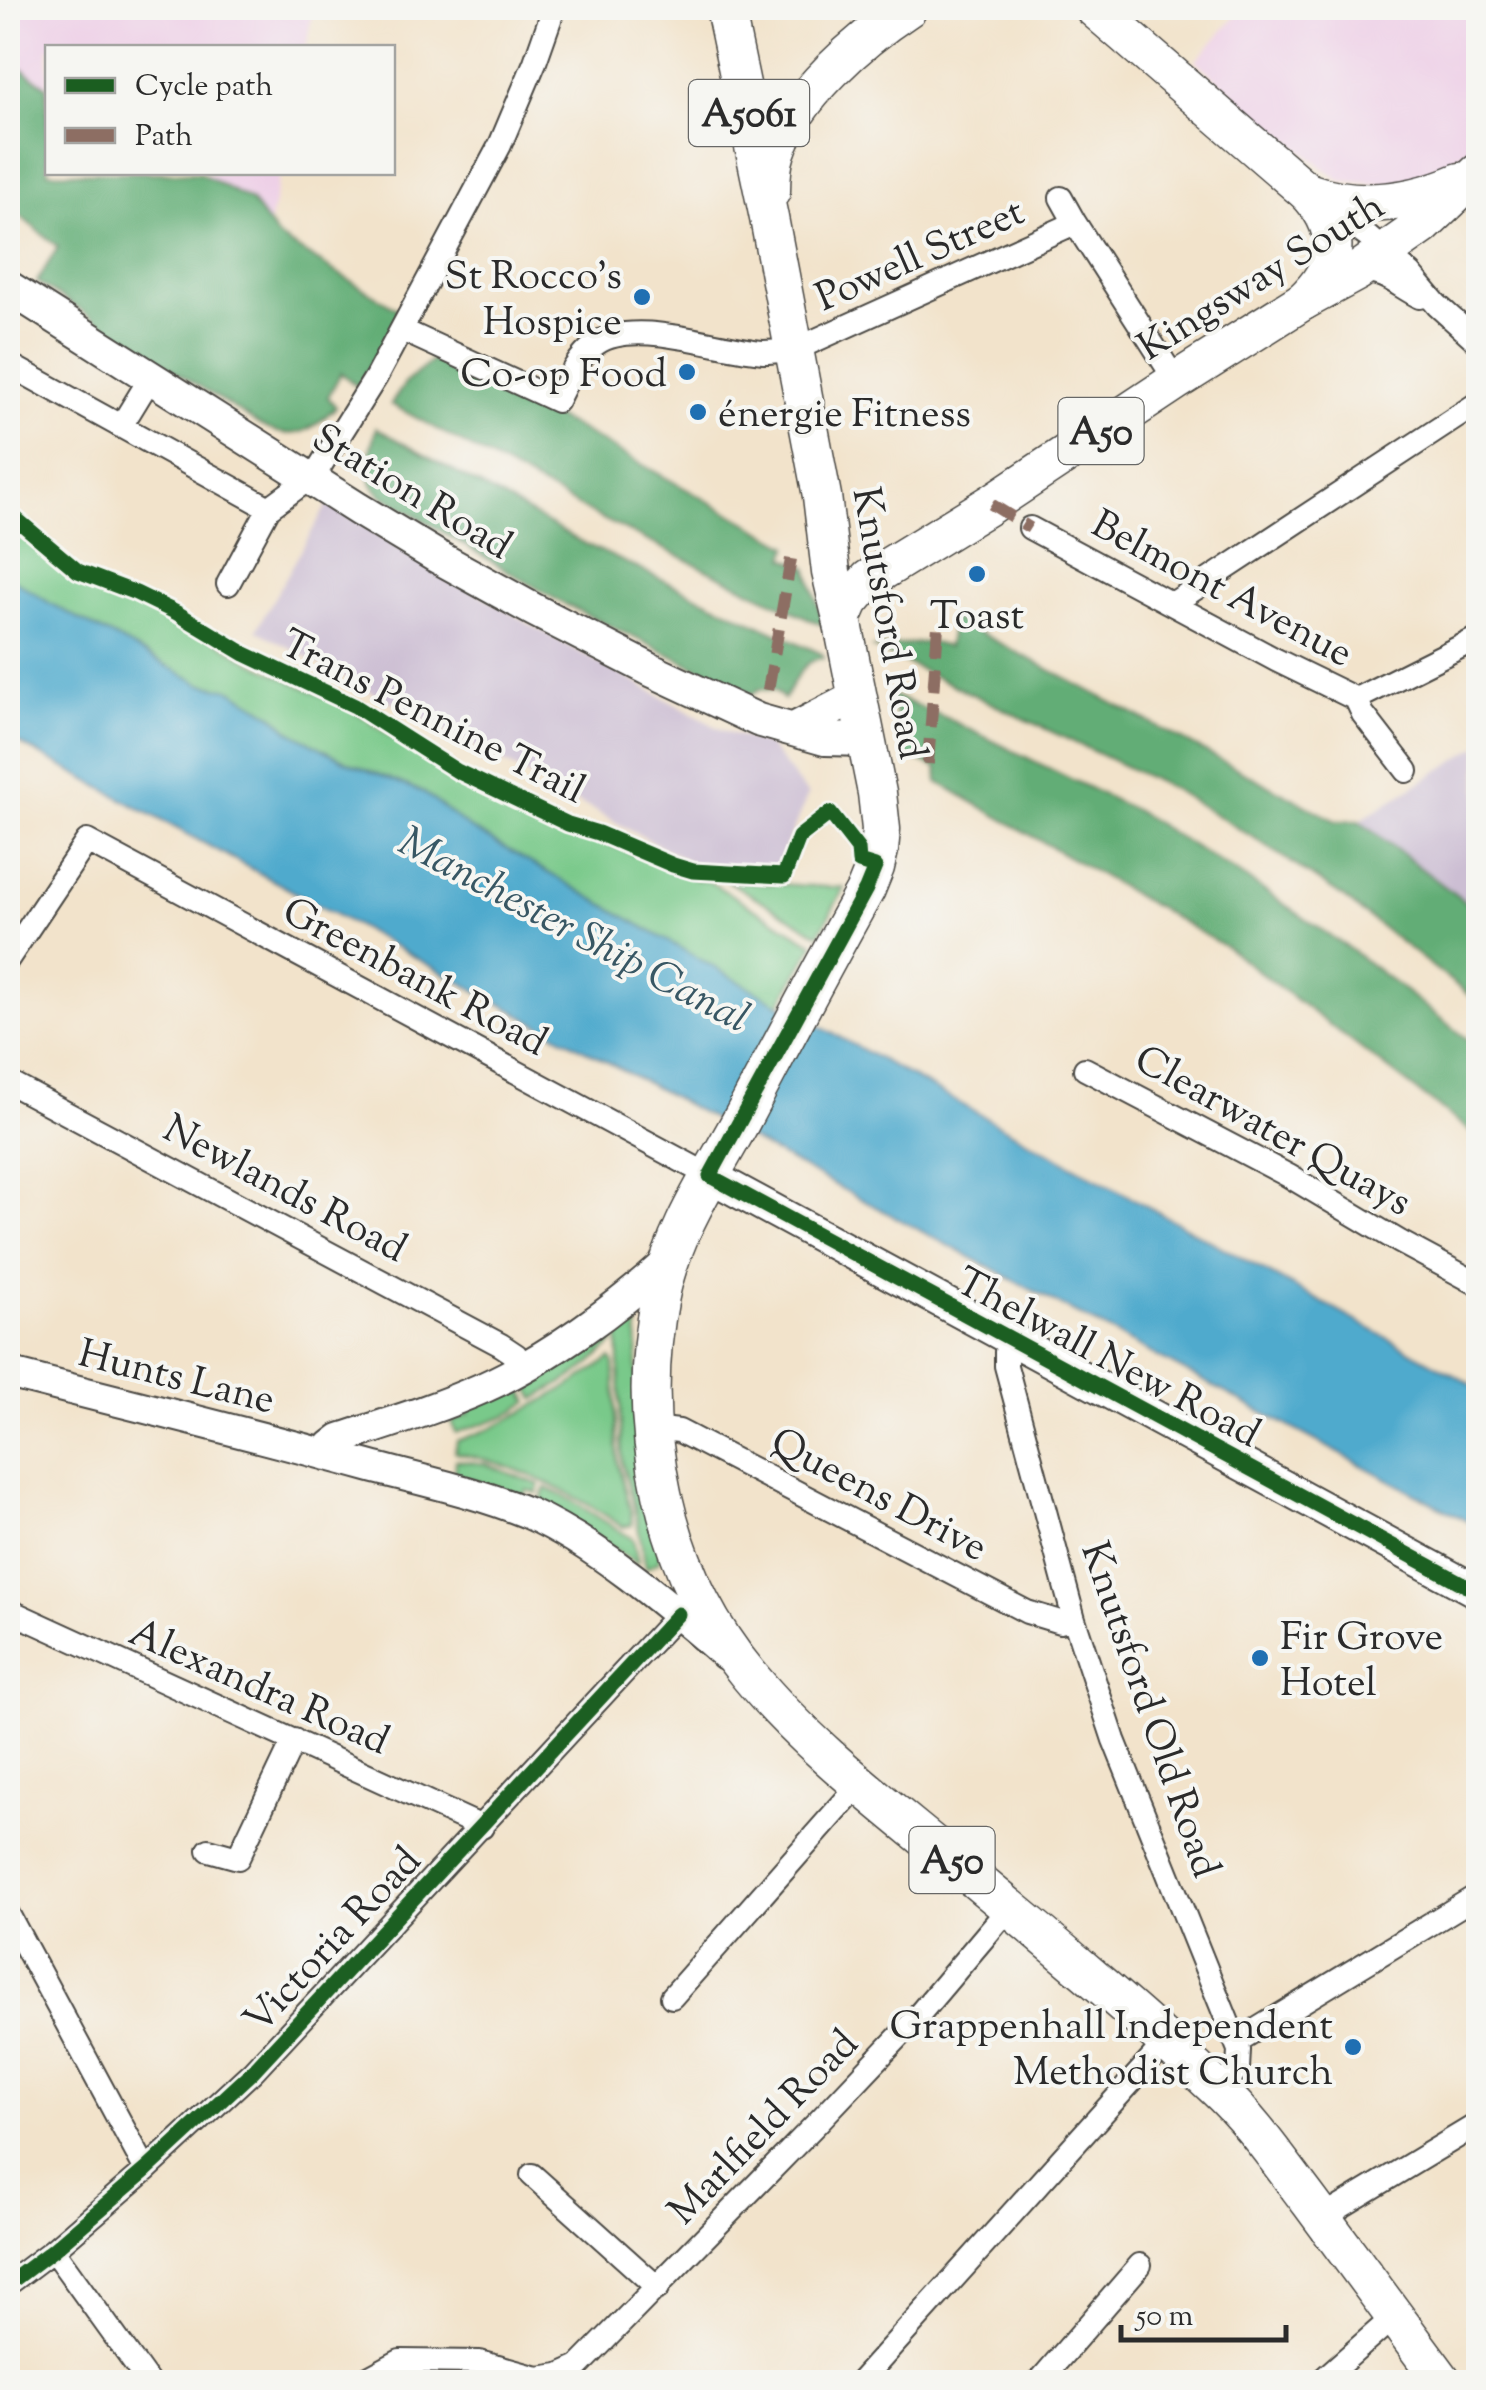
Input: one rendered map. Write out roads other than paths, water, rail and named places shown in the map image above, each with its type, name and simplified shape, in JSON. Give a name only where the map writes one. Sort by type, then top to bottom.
[{"type":"main road","name":"Knutsford Road","points":[[710,1176],[858,904],[876,867],[880,829],[867,740],[830,572],[822,496],[770,218],[725,8]]},
{"type":"main road","name":"Knutsford Road","points":[[770,218],[775,153],[802,104],[858,47],[908,8]]},
{"type":"main road","name":"A50","points":[[1103,10],[1321,207],[1332,245],[1327,273],[1320,286],[1303,301]]},
{"type":"main road","name":"Kingsway South","points":[[1308,192],[1341,202],[1392,202],[1434,192],[1478,172]]},
{"type":"main road","name":"Kingsway South","points":[[842,618],[869,579],[991,504],[1176,381],[1372,262],[1431,219],[1478,172]]},
{"type":"main road","name":"Station Road","points":[[8,287],[436,556],[562,625],[758,720],[824,739],[867,740]]},
{"type":"main road","points":[[826,530],[859,562],[884,564],[898,560]]},
{"type":"main road","points":[[794,728],[858,696]]},
{"type":"main road","name":"A50","points":[[710,1176],[668,1261],[652,1359],[652,1428],[663,1496],[687,1571],[708,1618],[745,1671],[860,1784],[1219,2090],[1260,2136],[1442,2382]]},
{"type":"main road","name":"Thelwall New Road","points":[[710,1176],[1478,1592]]},
{"type":"street","points":[[228,584],[269,508],[319,468],[376,377],[500,145],[554,8]]},
{"type":"street","points":[[1308,192],[1372,262],[1418,280],[1436,305],[1478,342]]},
{"type":"street","name":"Powell Street","points":[[1061,198],[1176,381]]},
{"type":"street","name":"Powell Street","points":[[794,350],[1075,223]]},
{"type":"street","points":[[1372,262],[1374,272],[1436,305]]},
{"type":"street","points":[[402,330],[557,401],[574,366],[598,343],[618,334],[640,333],[766,352],[794,350]]},
{"type":"street","points":[[8,364],[269,508]]},
{"type":"street","points":[[120,426],[151,377]]},
{"type":"street","points":[[1172,604],[1478,403]]},
{"type":"street","name":"Belmont Avenue","points":[[1030,528],[1356,699],[1363,714],[1407,770]]},
{"type":"street","points":[[1356,699],[1478,638]]},
{"type":"street","name":"Greenbank Road","points":[[8,959],[87,841],[710,1176]]},
{"type":"street","name":"Clearwater Quays","points":[[1085,1069],[1289,1176],[1478,1284]]},
{"type":"street","name":"Newlands Road","points":[[8,1082],[502,1344],[524,1367]]},
{"type":"street","points":[[326,1454],[340,1439],[485,1387],[524,1367],[630,1295],[668,1261]]},
{"type":"street","name":"Knutsford Old Road","points":[[1010,1340],[1006,1366],[1074,1619],[1114,1740],[1236,2042]]},
{"type":"street","name":"Hunts Lane","points":[[8,1374],[326,1454],[530,1514],[626,1574],[745,1671]]},
{"type":"street","name":"Queens Drive","points":[[652,1428],[679,1431],[1027,1612],[1060,1622],[1074,1619]]},
{"type":"street","points":[[626,1574],[655,1578],[687,1571]]},
{"type":"street","name":"Alexandra Road","points":[[8,1610],[482,1827]]},
{"type":"street","name":"Victoria Road","points":[[8,2284],[54,2250],[146,2170],[252,2070],[678,1614]]},
{"type":"street","points":[[209,1850],[238,1858],[294,1740]]},
{"type":"street","points":[[669,2000],[860,1784]]},
{"type":"street","points":[[1219,2090],[1238,2069],[1236,2042],[1478,1895]]},
{"type":"street","name":"Marlfield Road","points":[[560,2379],[579,2366],[658,2288],[910,2025],[1009,1908]]},
{"type":"street","points":[[8,1914],[146,2170]]},
{"type":"street","points":[[860,2382],[1166,2043]]},
{"type":"street","points":[[1322,2218],[1478,2124]]},
{"type":"street","points":[[532,2175],[658,2288]]},
{"type":"street","points":[[54,2250],[148,2382]]},
{"type":"street","points":[[1039,2382],[1140,2264]]},
{"type":"street","points":[[1320,2382],[1394,2316]]},
{"type":"street","points":[[361,2382],[400,2360],[480,2362],[538,2378],[560,2379]]},
{"type":"water","name":"Manchester Ship Canal","points":[[8,576],[51,604],[201,684],[231,690],[274,716],[290,731],[347,762],[423,792],[466,826],[759,993],[1478,1388],[1478,1527],[842,1189],[8,737]]},
{"type":"place","name":"St Rocco's Hospice","points":[[642,297]]},
{"type":"place","name":"Co-op Food","points":[[687,372]]},
{"type":"place","name":"énergie Fitness","points":[[698,412]]},
{"type":"place","name":"Toast","points":[[977,574]]},
{"type":"place","name":"Fir Grove Hotel","points":[[1260,1658]]},
{"type":"place","name":"Grappenhall Independent Methodist Church","points":[[1353,2047]]}]
